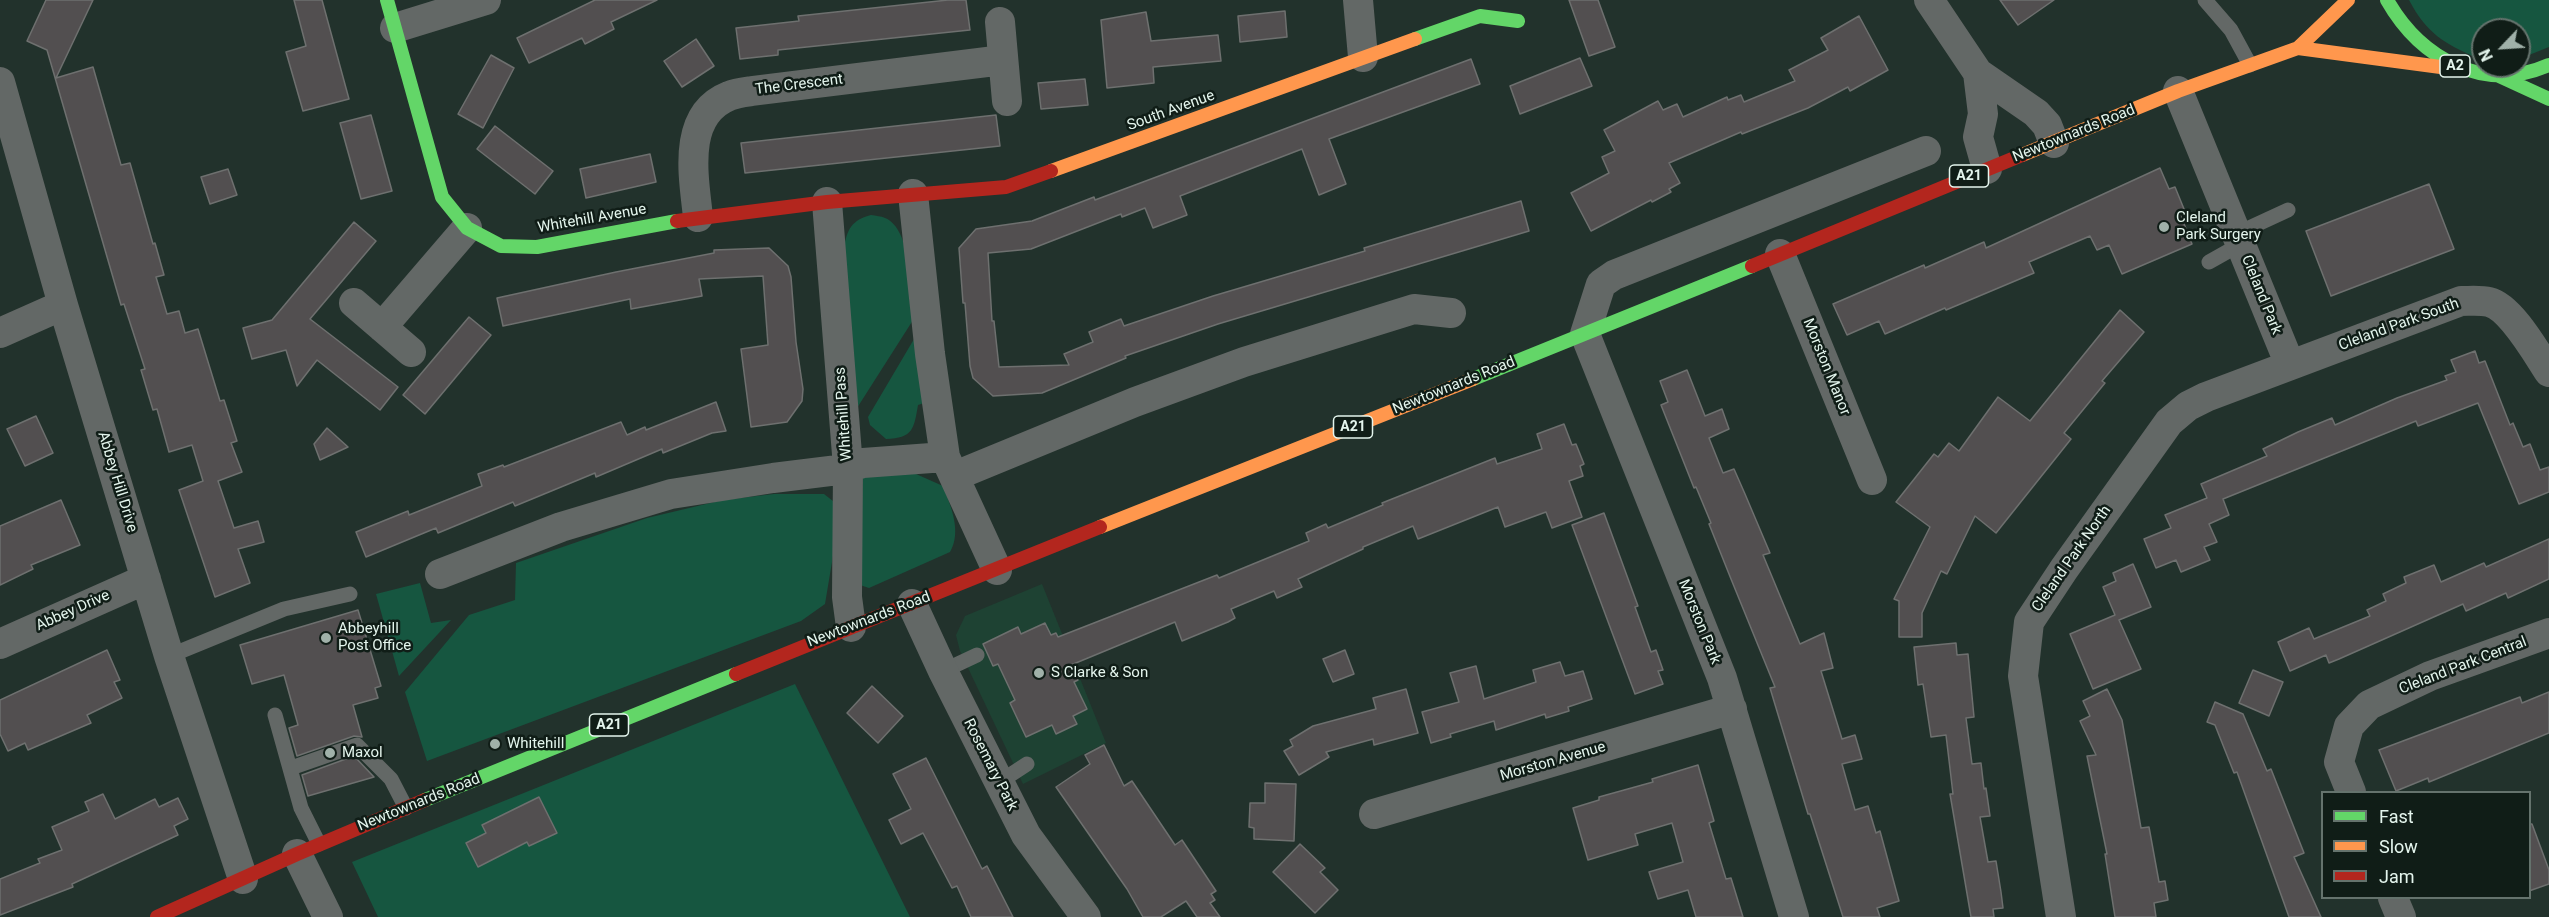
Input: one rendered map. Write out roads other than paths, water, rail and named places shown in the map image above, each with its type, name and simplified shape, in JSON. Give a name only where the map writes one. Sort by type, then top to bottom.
[{"type":"main road","name":"Whitehill Avenue","points":[[387,0],[442,197],[467,228],[484,239],[501,246],[537,247],[698,217],[827,202]]},
{"type":"main road","name":"Newtownards Road","points":[[157,917],[406,808],[851,627],[1585,334],[2178,91],[2298,48],[2348,0]]},
{"type":"main road","name":"A2","points":[[2387,0],[2406,32],[2432,55],[2463,70],[2471,71]]},
{"type":"main road","name":"South Avenue","points":[[827,202],[1006,187],[1480,16],[1518,21]]},
{"type":"main road","name":"Newtownards Road","points":[[2298,48],[2463,70]]},
{"type":"main road","name":"A2","points":[[2531,71],[2549,65]]},
{"type":"main road","name":"A2","points":[[2502,78],[2549,99]]},
{"type":"street","points":[[395,28],[486,0]]},
{"type":"street","points":[[1358,0],[1363,57]]},
{"type":"street","points":[[1929,0],[1978,73],[2036,113],[2048,125],[2054,142]]},
{"type":"street","points":[[1000,22],[1007,101]]},
{"type":"street","name":"The Crescent","points":[[698,217],[692,165],[698,129],[711,108],[728,96],[763,89],[1003,60]]},
{"type":"street","points":[[1978,73],[1983,114],[1978,137],[1987,169]]},
{"type":"street","name":"Abbey Hill Drive","points":[[0,82],[63,305],[169,656],[243,879]]},
{"type":"street","name":"Cleland Park","points":[[2178,91],[2290,365]]},
{"type":"street","points":[[1585,334],[1601,284],[1614,275],[1926,152]]},
{"type":"street","points":[[913,194],[930,354],[950,467],[997,570]]},
{"type":"street","name":"Whitehill Pass","points":[[827,202],[848,467],[847,597],[851,627]]},
{"type":"street","points":[[382,327],[467,228]]},
{"type":"street","name":"Morston Manor","points":[[1780,254],[1872,480]]},
{"type":"street","name":"Cleland Park South","points":[[2290,365],[2461,301],[2491,302],[2506,313],[2528,340],[2549,372]]},
{"type":"street","points":[[354,303],[411,352]]},
{"type":"street","points":[[0,333],[63,305]]},
{"type":"street","points":[[440,574],[561,526],[671,494],[838,470],[863,463],[950,467],[1244,362],[1414,309],[1451,313]]},
{"type":"street","name":"Morston Park","points":[[1585,334],[1732,709],[1794,917]]},
{"type":"street","name":"Cleland Park North","points":[[2061,917],[2023,676],[2029,622],[2169,422],[2188,406],[2206,397],[2290,365]]},
{"type":"street","name":"Abbey Drive","points":[[0,644],[147,579]]},
{"type":"street","name":"Rosemary Park","points":[[912,604],[998,783],[1026,835],[1086,917]]},
{"type":"street","name":"Cleland Park Central","points":[[2351,791],[2339,762],[2349,726],[2369,705],[2430,676],[2549,633]]},
{"type":"street","name":"Morston Avenue","points":[[1374,814],[1732,709]]},
{"type":"street","points":[[308,849],[328,917]]},
{"type":"street","points":[[2394,899],[2401,917]]},
{"type":"lane","points":[[2205,0],[2231,30],[2250,65]]},
{"type":"lane","points":[[2209,262],[2238,239],[2288,210]]},
{"type":"lane","points":[[169,656],[284,609],[350,594]]},
{"type":"lane","points":[[943,671],[977,655]]},
{"type":"lane","points":[[275,715],[301,808],[308,849]]},
{"type":"lane","points":[[291,768],[357,746],[392,779],[406,808]]},
{"type":"lane","points":[[998,783],[1027,764]]},
{"type":"place","name":"Cleland Park Surgery","points":[[2164,227]]},
{"type":"place","name":"Abbeyhill Post Office","points":[[326,638]]},
{"type":"place","name":"S Clarke & Son","points":[[1039,673]]},
{"type":"place","name":"Whitehill","points":[[495,744]]},
{"type":"place","name":"Maxol","points":[[330,753]]}]
